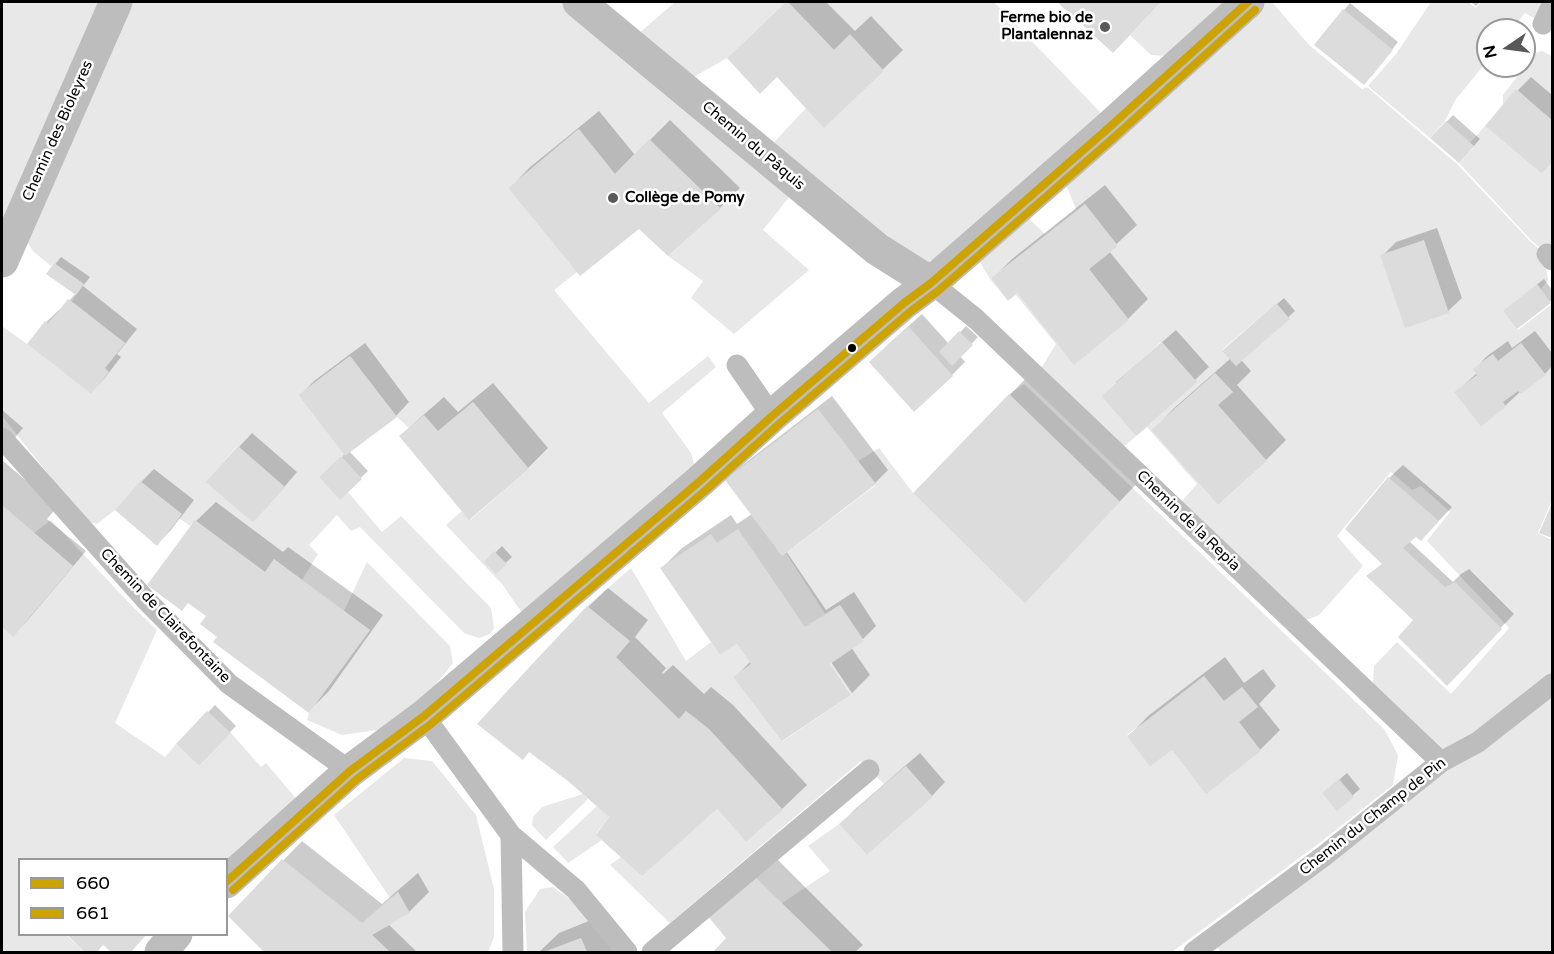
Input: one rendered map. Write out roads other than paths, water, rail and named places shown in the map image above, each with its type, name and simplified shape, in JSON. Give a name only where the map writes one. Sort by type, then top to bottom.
[{"type":"street","name":"Chemin des Bioleyres","points":[[2,261],[116,2]]},
{"type":"street","name":"Chemin du Pâquis","points":[[579,2],[878,249],[931,284]]},
{"type":"street","points":[[228,880],[350,771],[424,716],[700,481],[904,303],[931,284],[1248,2]]},
{"type":"street","points":[[161,952],[174,936]]},
{"type":"lane","points":[[1543,24],[1552,5]]},
{"type":"lane","name":"Chemin de la Repia","points":[[931,284],[976,319],[1441,762]]},
{"type":"lane","points":[[737,365],[772,416]]},
{"type":"lane","name":"Chemin de Clairefontaine","points":[[2,438],[145,599],[229,684],[350,771]]},
{"type":"lane","name":"Chemin du Champ de Pin","points":[[1194,952],[1324,856],[1441,762],[1478,742],[1552,684]]},
{"type":"lane","points":[[424,716],[510,835],[576,890],[627,952]]},
{"type":"lane","points":[[652,952],[869,770]]},
{"type":"lane","points":[[510,835],[513,952]]},
{"type":"place","name":"Ferme bio de Plantalennaz","points":[[1105,27]]},
{"type":"place","name":"Collège de Pomy","points":[[613,198]]}]
